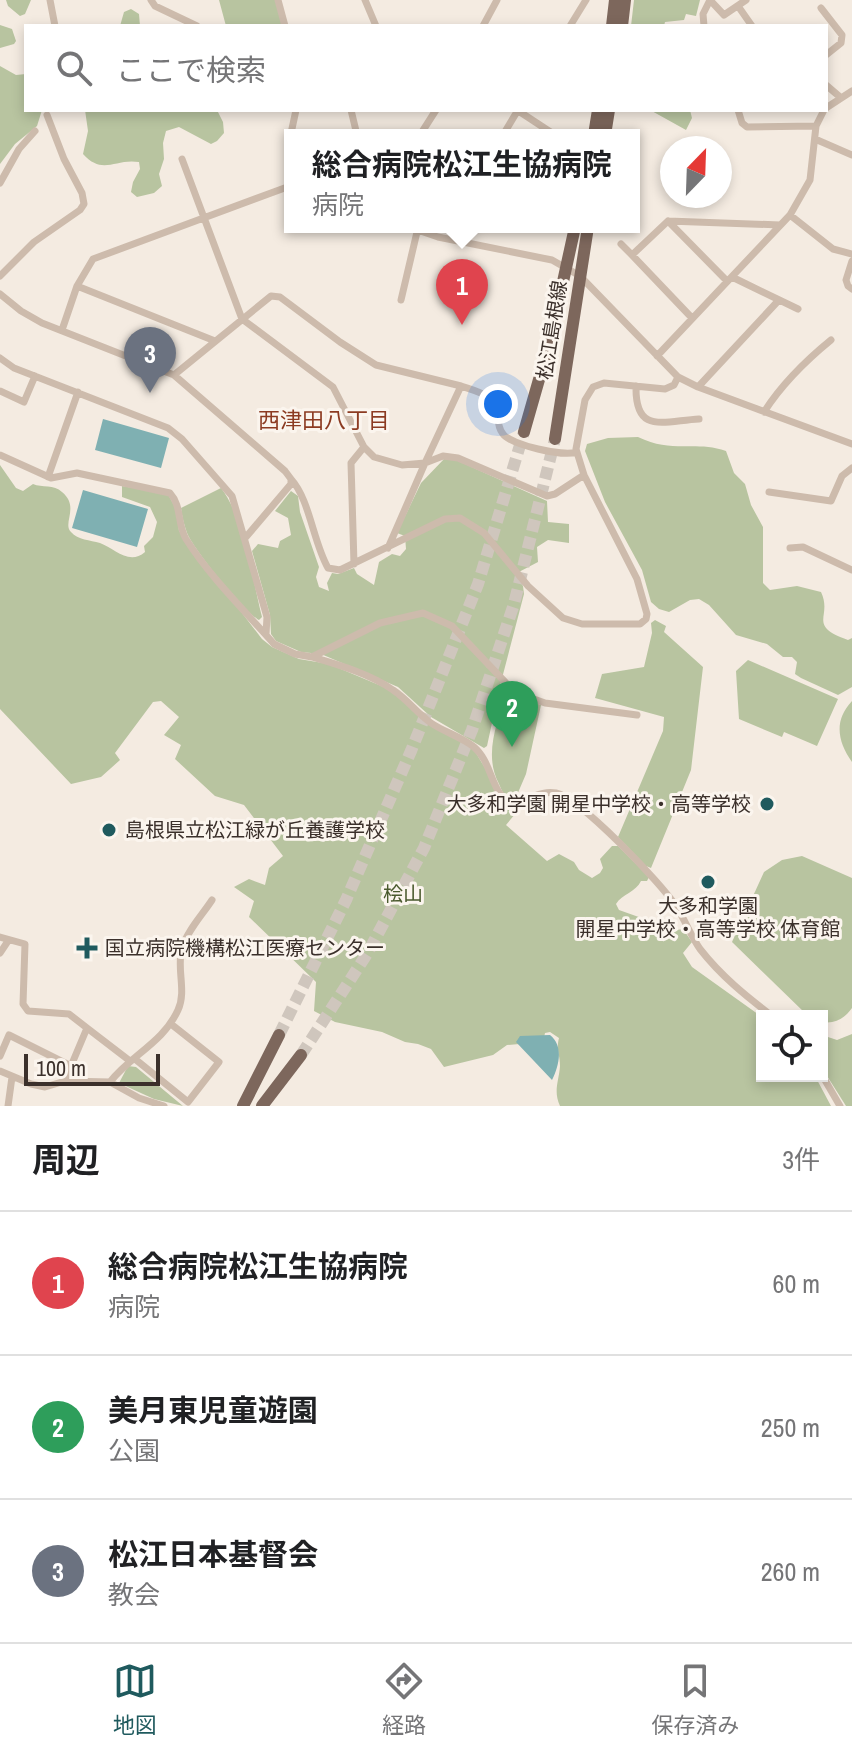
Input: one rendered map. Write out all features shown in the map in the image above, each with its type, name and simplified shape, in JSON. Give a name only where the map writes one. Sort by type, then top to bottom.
[{"type":"main road","points":[[612,24],[615,0]]},
{"type":"main road","points":[[622,24],[625,0]]},
{"type":"main road","name":"松江島根線","points":[[524,432],[550,341],[574,233]]},
{"type":"main road","name":"松江島根線","points":[[555,439],[587,233]]},
{"type":"main road","points":[[243,1106],[279,1035]]},
{"type":"main road","points":[[262,1106],[301,1055]]},
{"type":"street","points":[[50,0],[55,24]]},
{"type":"street","points":[[151,0],[155,6],[193,24]]},
{"type":"street","points":[[278,0],[284,24]]},
{"type":"street","points":[[365,0],[375,24]]},
{"type":"street","points":[[484,24],[497,0]]},
{"type":"street","points":[[571,24],[586,0]]},
{"type":"street","points":[[704,24],[703,14],[710,0],[724,15],[746,0]]},
{"type":"street","points":[[738,6],[751,24]]},
{"type":"street","points":[[821,8],[842,35],[841,43],[828,53]]},
{"type":"street","points":[[828,87],[840,97]]},
{"type":"street","points":[[828,107],[852,91]]},
{"type":"street","points":[[424,129],[435,112]]},
{"type":"street","points":[[520,112],[546,129]]},
{"type":"street","points":[[739,112],[742,123],[747,127],[816,126]]},
{"type":"street","points":[[657,356],[790,215],[810,180],[816,126],[823,112]]},
{"type":"street","points":[[0,276],[34,242],[84,204],[47,115]]},
{"type":"street","points":[[0,183],[19,149],[35,131]]},
{"type":"street","points":[[815,139],[852,155]]},
{"type":"street","points":[[182,159],[242,319],[333,387],[364,447],[374,457],[387,463],[409,466],[443,456],[458,458],[547,496],[584,475]]},
{"type":"street","points":[[62,330],[77,286],[90,263],[101,252],[284,188]]},
{"type":"street","points":[[790,215],[833,249],[852,254]]},
{"type":"street","points":[[632,255],[668,221],[780,225]]},
{"type":"street","points":[[668,221],[730,279],[798,309]]},
{"type":"street","points":[[401,300],[417,233]]},
{"type":"street","points":[[422,233],[552,260],[566,266],[580,276],[678,377],[852,444]]},
{"type":"street","points":[[621,244],[692,318]]},
{"type":"street","points":[[852,261],[846,280],[852,289]]},
{"type":"street","points":[[77,286],[215,341]]},
{"type":"street","points":[[0,294],[21,311],[174,375],[291,479],[298,488],[319,552],[328,568],[340,570],[445,519],[460,518],[484,533],[528,586],[563,618],[582,624],[643,622],[647,614],[637,579],[584,475],[576,452],[585,400],[589,391],[604,383],[670,388],[678,377]]},
{"type":"street","points":[[174,375],[271,296],[280,297],[376,365],[461,386],[493,401],[500,430],[511,441],[566,455],[576,452]]},
{"type":"street","points":[[698,387],[779,300]]},
{"type":"street","points":[[764,412],[778,390],[802,364],[831,340]]},
{"type":"street","points":[[0,358],[7,365],[168,428],[182,439],[232,496],[267,617],[266,634]]},
{"type":"street","points":[[0,391],[24,402],[35,376]]},
{"type":"street","points":[[388,548],[461,386]]},
{"type":"street","points":[[636,386],[637,407],[646,419],[656,422],[699,419]]},
{"type":"street","points":[[48,477],[78,392]]},
{"type":"street","points":[[354,564],[351,463],[364,447]]},
{"type":"street","points":[[0,455],[48,477],[77,473],[170,493],[176,501],[182,530],[195,552],[274,644],[284,650],[341,665],[392,688],[432,724],[473,747],[486,761],[497,792],[507,803],[516,806],[547,792],[558,793],[590,816],[675,904],[699,947],[719,971],[764,1010]]},
{"type":"street","points":[[769,492],[831,501],[842,476],[852,468]]},
{"type":"street","points":[[246,537],[289,486],[291,479]]},
{"type":"street","points":[[790,548],[803,547],[852,570]]},
{"type":"street","points":[[312,657],[380,623],[423,613],[452,626],[520,694],[545,703],[637,715]]},
{"type":"street","points":[[110,1082],[124,1065],[150,1049],[171,1024],[181,999],[183,946],[212,900]]},
{"type":"street","points":[[0,953],[4,939],[25,944],[23,1004],[28,1011],[69,1014],[188,1102],[219,1062],[171,1024]]},
{"type":"street","points":[[65,1081],[87,1028]]},
{"type":"street","points":[[0,1056],[9,1035],[71,1066]]},
{"type":"street","points":[[0,1071],[45,1087],[65,1081],[110,1082],[139,1098],[164,1106]]},
{"type":"street","points":[[8,1106],[12,1077]]},
{"type":"street","points":[[826,1082],[840,1106]]},
{"type":"green space","points":[[6,0],[31,0],[25,14],[20,16],[8,6]]},
{"type":"green space","points":[[219,0],[277,0],[282,24],[225,24]]},
{"type":"green space","points":[[634,0],[700,0],[696,16],[686,14],[684,20],[664,24],[631,24]]},
{"type":"green space","points":[[131,9],[139,14],[140,24],[121,24],[124,12]]},
{"type":"green space","points":[[0,25],[12,29],[14,44],[0,48]]},
{"type":"green space","points":[[0,66],[16,75],[24,74],[24,112],[41,112],[37,126],[15,144],[0,164]]},
{"type":"green space","points":[[85,112],[218,112],[224,133],[211,144],[179,127],[166,131],[164,159],[159,174],[162,186],[154,193],[137,197],[131,192],[140,169],[139,162],[103,165],[90,160],[83,154],[88,131]]},
{"type":"green space","points":[[654,112],[690,112],[692,118],[686,130]]},
{"type":"green space","points":[[638,437],[662,445],[726,451],[734,473],[745,484],[751,505],[763,527],[763,583],[770,590],[797,586],[821,592],[824,625],[835,635],[848,640],[852,638],[852,687],[838,695],[801,678],[795,674],[797,662],[792,657],[783,657],[767,644],[736,635],[709,605],[699,599],[690,600],[669,612],[651,602],[642,570],[605,502],[585,451],[587,444],[608,438]]},
{"type":"green space","points":[[444,459],[456,460],[547,501],[548,522],[569,524],[569,543],[548,540],[537,547],[538,562],[515,574],[524,594],[487,746],[484,748],[431,717],[398,687],[321,654],[301,652],[276,641],[271,634],[270,615],[252,551],[258,544],[278,548],[280,541],[291,535],[288,518],[275,511],[291,491],[298,496],[300,512],[319,567],[316,577],[319,587],[329,591],[327,583],[332,573],[354,568],[357,574],[374,585],[379,562],[392,554],[400,556],[406,549],[405,536],[397,533],[421,483]]},
{"type":"green space","name":"桧山","points":[[0,465],[16,488],[23,491],[33,484],[59,490],[70,503],[68,524],[71,532],[127,557],[145,552],[144,546],[153,537],[157,522],[150,507],[122,497],[122,486],[168,494],[177,511],[179,531],[262,639],[272,647],[299,659],[329,664],[391,690],[431,725],[473,748],[506,803],[520,808],[506,825],[547,861],[559,854],[592,878],[603,868],[600,859],[612,846],[618,846],[649,877],[616,904],[619,910],[650,921],[664,932],[683,929],[692,942],[683,953],[692,967],[756,1013],[756,1082],[818,1082],[831,1106],[560,1106],[557,1091],[559,1038],[550,1032],[545,1033],[543,1042],[507,1045],[493,1055],[444,1067],[431,1049],[382,1032],[335,1022],[314,1011],[316,982],[249,917],[254,901],[234,887],[249,879],[265,885],[269,868],[283,856],[244,805],[215,796],[175,759],[181,745],[164,735],[179,717],[161,701],[153,702],[115,753],[120,760],[101,777],[71,784],[0,709]]},
{"type":"green space","points":[[221,488],[241,531],[262,617],[259,620],[220,580],[191,541],[185,527],[181,508]]},
{"type":"green space","points":[[655,620],[666,626],[664,632],[703,667],[691,770],[651,868],[618,837],[663,731],[664,717],[595,698],[602,674],[644,667],[652,633],[651,623]]},
{"type":"green space","points":[[748,660],[838,699],[817,746],[784,732],[782,737],[739,719],[736,671]]},
{"type":"green space","points":[[506,692],[541,705],[526,774],[514,802],[503,793],[492,761],[494,738]]},
{"type":"green space","points":[[852,701],[852,762],[843,746],[840,723]]},
{"type":"green space","points":[[802,856],[852,878],[852,1008],[835,1021],[828,1022],[828,1010],[802,1010],[732,942],[764,872],[782,860]]},
{"type":"green space","points":[[852,1034],[852,1106],[846,1106],[828,1078],[828,1037],[837,1040]]},
{"type":"green space","points":[[128,1066],[136,1067],[183,1106],[154,1099],[119,1083]]},
{"type":"water","points":[[103,419],[169,438],[161,468],[95,450]]},
{"type":"water","points":[[83,490],[148,509],[137,547],[72,528]]},
{"type":"water","points":[[550,1035],[559,1050],[552,1080],[516,1042],[520,1036]]},
{"type":"tunnel","points":[[279,1035],[346,900],[411,751],[478,584],[524,432]]},
{"type":"tunnel","points":[[301,1055],[367,954],[424,848],[472,730],[514,604],[555,439]]},
{"type":"place","name":"総合病院松江生協病院","points":[[462,325]]},
{"type":"place","name":"松江日本基督会","points":[[150,393]]},
{"type":"place","name":"美月東児童遊園","points":[[512,747]]},
{"type":"place","name":"大多和学園 開星中学校・高等学校","points":[[767,804]]},
{"type":"place","name":"島根県立松江緑が丘養護学校","points":[[109,830]]},
{"type":"place","name":"大多和学園 開星中学校・高等学校 体育館","points":[[708,882]]},
{"type":"place","name":"国立病院機構松江医療センター","points":[[87,948]]},
{"type":"district","name":"西津田八丁目","points":[[324,420]]}]
